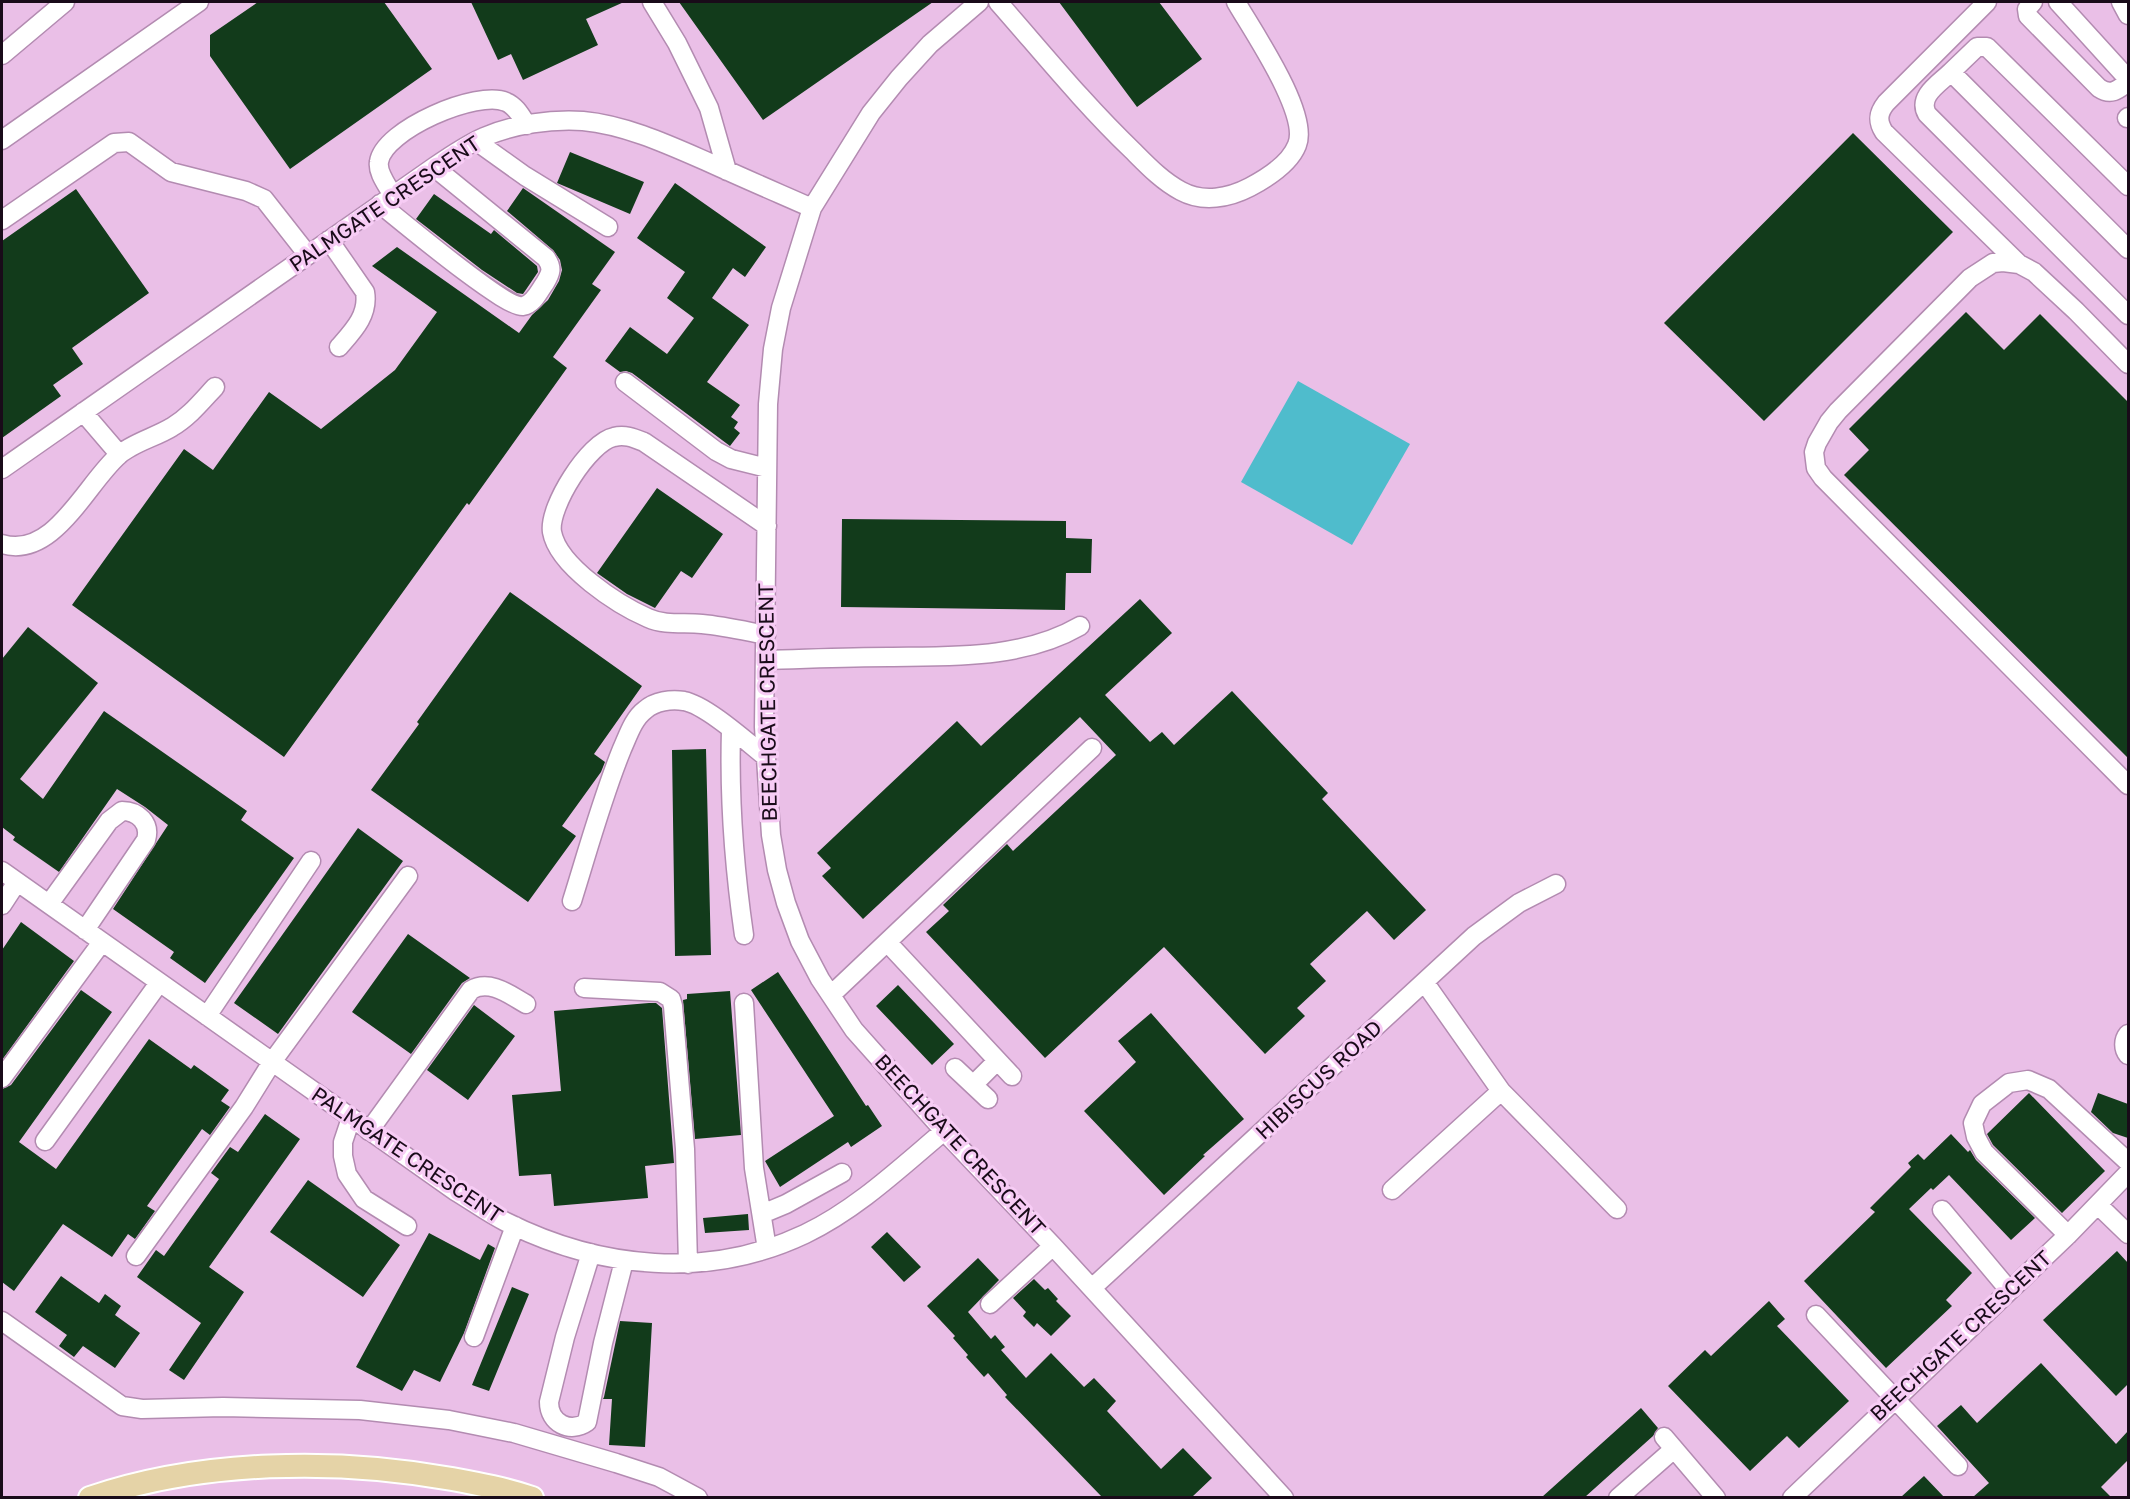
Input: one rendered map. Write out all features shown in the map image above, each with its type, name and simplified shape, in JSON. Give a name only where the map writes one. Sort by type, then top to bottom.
[{"type":"main road","points":[[90,1497],[156,1480],[201,1474],[260,1467],[336,1465],[380,1468],[438,1477],[506,1489],[532,1497]]},
{"type":"street","points":[[2,55],[65,2]]},
{"type":"street","points":[[2,140],[199,2]]},
{"type":"street","points":[[652,2],[709,108],[727,171]]},
{"type":"street","name":"BEECHGATE CRESCENT","points":[[979,2],[930,44],[898,78],[871,113],[812,208],[791,273],[773,349],[768,404],[765,660],[766,758],[771,835],[786,903],[800,941],[820,979],[854,1030],[944,1131],[1284,1497]]},
{"type":"street","points":[[999,2],[1108,126],[1145,163],[1182,192],[1202,198],[1223,197],[1240,192],[1261,181],[1282,164],[1298,144],[1297,121],[1284,84],[1236,2]]},
{"type":"street","points":[[1987,2],[1886,103],[1881,110],[1879,120],[1884,132],[2019,264],[2034,272],[2128,364]]},
{"type":"street","points":[[2033,2],[2027,9],[2028,16],[2099,88],[2111,93],[2116,92],[2128,80],[2058,2]]},
{"type":"street","points":[[2121,2],[2128,15]]},
{"type":"street","points":[[2128,186],[1987,47],[1977,47],[1925,98],[1924,109],[1927,114],[2128,315]]},
{"type":"street","points":[[1951,72],[2128,249]]},
{"type":"street","points":[[434,167],[546,258],[551,268],[550,274],[532,302],[523,306],[510,303],[477,280],[387,200],[379,171],[379,161],[383,151],[390,143],[414,125],[457,106],[485,99],[506,102],[516,108],[527,125]]},
{"type":"street","name":"PALMGATE CRESCENT","points":[[2,468],[434,167],[476,141],[514,127],[550,121],[584,121],[620,129],[664,143],[812,208]]},
{"type":"street","points":[[476,141],[518,172],[608,227]]},
{"type":"street","points":[[2,220],[114,143],[129,142],[171,172],[246,191],[264,200],[308,255]]},
{"type":"street","points":[[329,240],[365,292],[367,301],[360,320],[339,347]]},
{"type":"street","points":[[2019,264],[1993,263],[1970,278],[1838,411],[1817,443],[1814,460],[1822,478],[2128,785]]},
{"type":"street","points":[[624,381],[716,451],[731,459],[767,468]]},
{"type":"street","points":[[2,544],[24,545],[40,539],[59,526],[119,454],[186,418],[215,387]]},
{"type":"street","points":[[83,412],[119,454]]},
{"type":"street","points":[[765,635],[703,624],[667,623],[646,618],[600,590],[578,572],[558,548],[552,530],[552,519],[561,496],[590,453],[606,439],[622,436],[645,442],[767,526]]},
{"type":"street","points":[[765,660],[993,652],[1035,645],[1061,636],[1080,626]]},
{"type":"street","points":[[572,901],[609,780],[631,728],[644,710],[657,703],[671,700],[686,701],[699,706],[766,758]]},
{"type":"street","points":[[731,730],[732,833],[744,934]]},
{"type":"street","points":[[831,995],[1092,748]]},
{"type":"street","points":[[49,904],[109,821],[122,811],[134,813],[143,820],[148,828],[146,840],[85,930]]},
{"type":"street","points":[[207,1016],[312,861]]},
{"type":"street","name":"PALMGATE CRESCENT","points":[[2,871],[455,1191],[514,1226],[591,1253],[624,1261],[688,1264],[727,1260],[767,1250],[807,1234],[864,1198],[944,1131]]},
{"type":"street","points":[[136,1256],[244,1107],[272,1062],[408,876]]},
{"type":"street","points":[[2,905],[17,882]]},
{"type":"street","name":"HIBISCUS ROAD","points":[[1092,1288],[1474,936],[1500,915],[1556,884]]},
{"type":"street","points":[[2,1078],[102,942]]},
{"type":"street","points":[[887,942],[1012,1076]]},
{"type":"street","points":[[45,1141],[159,982]]},
{"type":"street","points":[[1425,983],[1501,1091],[1617,1209]]},
{"type":"street","points":[[369,1131],[471,990],[476,987],[489,986],[526,1004]]},
{"type":"street","points":[[584,988],[660,992],[671,999],[674,1006],[687,1186],[688,1264]]},
{"type":"street","points":[[744,1004],[754,1168],[767,1250]]},
{"type":"street","points":[[2128,1034],[2124,1041],[2128,1055]]},
{"type":"street","points":[[973,1085],[997,1061]]},
{"type":"street","points":[[956,1068],[988,1099]]},
{"type":"street","points":[[2068,1235],[1984,1152],[1976,1137],[1973,1123],[1982,1104],[2009,1083],[2028,1080],[2049,1089],[2128,1162]]},
{"type":"street","points":[[1392,1190],[1501,1091]]},
{"type":"street","points":[[351,1118],[343,1142],[347,1174],[364,1199],[407,1226]]},
{"type":"street","points":[[762,1214],[786,1204],[842,1173]]},
{"type":"street","name":"BEECHGATE CRESCENT","points":[[1792,1497],[2068,1235],[2128,1173]]},
{"type":"street","points":[[2098,1205],[2128,1234]]},
{"type":"street","points":[[1942,1210],[2009,1290]]},
{"type":"street","points":[[474,1337],[514,1226]]},
{"type":"street","points":[[990,1304],[1053,1246]]},
{"type":"street","points":[[591,1253],[564,1337],[549,1402],[552,1416],[571,1428],[580,1427],[587,1422],[603,1342],[624,1261]]},
{"type":"street","points":[[1816,1315],[1958,1466]]},
{"type":"street","points":[[2,1321],[122,1406],[141,1409],[223,1407],[360,1410],[449,1420],[514,1433],[605,1460],[659,1477],[698,1497]]},
{"type":"street","points":[[1617,1497],[1669,1443],[1716,1497]]},
{"type":"shaded area","points":[[1298,381],[1410,444],[1352,545],[1241,482]]},
{"type":"building","points":[[258,2],[384,2],[432,69],[290,169],[210,56],[210,35]]},
{"type":"building","points":[[471,2],[624,2],[586,19],[598,45],[523,80],[511,54],[498,60]]},
{"type":"building","points":[[679,2],[933,2],[763,120]]},
{"type":"building","points":[[1059,2],[1159,2],[1202,59],[1137,107]]},
{"type":"building","points":[[1853,133],[1953,232],[1764,421],[1664,323]]},
{"type":"building","points":[[570,152],[644,182],[630,214],[557,183]]},
{"type":"building","points":[[675,183],[766,247],[745,277],[733,268],[712,298],[749,325],[707,382],[740,405],[731,417],[738,422],[734,428],[740,433],[730,446],[632,373],[620,372],[605,361],[630,327],[667,354],[694,318],[667,298],[685,272],[637,238]]},
{"type":"building","points":[[523,188],[615,252],[592,284],[601,290],[553,357],[567,368],[284,757],[72,605],[184,449],[213,470],[269,392],[321,429],[395,370],[437,312],[372,266],[397,247],[519,333],[532,315],[548,300],[559,281],[562,270],[560,260],[553,250],[507,211]]},
{"type":"building","points":[[76,189],[149,293],[72,348],[83,364],[53,385],[61,396],[2,438],[2,241]]},
{"type":"building","points":[[434,194],[491,234],[494,230],[537,266],[538,272],[523,294],[517,293],[482,270],[416,219]]},
{"type":"building","points":[[1966,312],[2004,350],[2040,314],[2128,402],[2128,758],[1844,475],[1869,450],[1849,429]]},
{"type":"building","points":[[657,488],[723,534],[692,578],[681,571],[655,608],[627,594],[597,573]]},
{"type":"building","points":[[842,519],[1066,521],[1066,538],[1092,539],[1091,573],[1066,573],[1065,610],[841,607]]},
{"type":"building","points":[[510,592],[642,686],[594,754],[605,762],[601,772],[562,826],[576,836],[528,902],[371,790]]},
{"type":"building","points":[[1140,599],[1172,633],[1105,695],[1150,742],[1162,732],[1174,745],[1232,691],[1328,793],[1322,799],[1426,910],[1394,940],[1367,911],[1310,964],[1326,981],[1297,1008],[1305,1016],[1265,1054],[1164,947],[1045,1058],[926,932],[949,911],[943,905],[1007,844],[1013,851],[1116,755],[1080,717],[863,919],[822,876],[831,868],[817,853],[957,721],[981,746]]},
{"type":"building","points":[[28,627],[98,683],[20,779],[43,799],[104,711],[247,811],[241,820],[294,858],[205,983],[170,958],[174,952],[113,909],[168,825],[145,807],[117,789],[59,872],[13,840],[15,837],[2,827],[2,659]]},
{"type":"building","points":[[706,749],[711,955],[675,956],[672,750]]},
{"type":"building","points":[[358,828],[403,861],[278,1034],[234,1003]]},
{"type":"building","points":[[21,922],[74,961],[2,1060],[2,950]]},
{"type":"building","points":[[408,934],[470,978],[462,983],[411,1054],[352,1012]]},
{"type":"building","points":[[778,972],[866,1106],[868,1105],[882,1126],[851,1147],[848,1142],[780,1187],[765,1161],[834,1116],[751,990]]},
{"type":"building","points":[[898,985],[954,1044],[932,1065],[876,1006]]},
{"type":"building","points":[[81,990],[112,1012],[19,1142],[56,1169],[149,1039],[191,1069],[194,1065],[229,1090],[221,1101],[230,1107],[210,1135],[202,1129],[147,1206],[155,1211],[135,1239],[128,1234],[112,1257],[63,1224],[14,1291],[2,1282],[2,1089],[11,1085]]},
{"type":"building","points":[[730,991],[741,1135],[695,1139],[683,1000],[687,999],[687,994]]},
{"type":"building","points":[[656,1003],[662,1008],[674,1163],[645,1166],[648,1198],[554,1206],[551,1174],[519,1176],[512,1095],[561,1091],[554,1011]]},
{"type":"building","points":[[474,1005],[515,1036],[468,1100],[427,1070]]},
{"type":"building","points":[[1151,1013],[1244,1119],[1203,1155],[1205,1156],[1164,1195],[1084,1111],[1136,1062],[1118,1041]]},
{"type":"building","points":[[2029,1093],[2105,1171],[2062,1213],[1993,1145],[1987,1134]]},
{"type":"building","points":[[2098,1093],[2128,1104],[2128,1138],[2113,1133],[2091,1112]]},
{"type":"building","points":[[265,1114],[300,1139],[209,1267],[244,1292],[184,1380],[169,1370],[201,1323],[137,1277],[156,1250],[164,1256],[219,1179],[211,1173],[230,1147],[238,1152]]},
{"type":"building","points":[[1951,1134],[1968,1152],[1970,1150],[1976,1160],[2035,1218],[2011,1240],[1949,1175],[1909,1209],[1972,1273],[1946,1300],[1952,1306],[1886,1368],[1804,1281],[1875,1212],[1870,1208],[1911,1167],[1908,1163],[1918,1154],[1924,1160]]},
{"type":"building","points":[[308,1180],[400,1245],[363,1297],[270,1232]]},
{"type":"building","points":[[748,1214],[749,1230],[705,1233],[703,1218]]},
{"type":"building","points":[[887,1232],[921,1267],[904,1282],[871,1247]]},
{"type":"building","points":[[429,1233],[480,1260],[488,1244],[495,1248],[464,1333],[440,1382],[414,1370],[402,1391],[356,1367]]},
{"type":"building","points":[[2117,1251],[2128,1263],[2128,1384],[2116,1396],[2043,1320]]},
{"type":"building","points":[[978,1258],[999,1280],[968,1312],[991,1339],[995,1335],[1005,1347],[1001,1350],[1026,1378],[1051,1353],[1084,1387],[1094,1378],[1116,1401],[1107,1411],[1161,1469],[1183,1448],[1212,1478],[1192,1497],[1102,1497],[1005,1397],[1007,1395],[988,1373],[984,1377],[966,1357],[968,1355],[953,1338],[955,1336],[927,1306]]},
{"type":"building","points":[[61,1276],[99,1303],[105,1294],[121,1306],[115,1315],[140,1333],[115,1368],[83,1346],[74,1357],[59,1346],[67,1335],[35,1312]]},
{"type":"building","points":[[1034,1279],[1045,1290],[1048,1288],[1058,1299],[1056,1301],[1071,1316],[1051,1336],[1037,1323],[1034,1327],[1023,1316],[1026,1312],[1013,1298]]},
{"type":"building","points":[[512,1287],[529,1294],[489,1391],[472,1385]]},
{"type":"building","points":[[1769,1301],[1785,1319],[1777,1326],[1849,1401],[1799,1448],[1787,1436],[1750,1471],[1668,1386],[1705,1350],[1711,1356]]},
{"type":"building","points":[[620,1321],[652,1323],[645,1447],[609,1445],[612,1399],[603,1399]]},
{"type":"building","points":[[2041,1363],[2116,1444],[2128,1431],[2128,1460],[2101,1487],[2111,1497],[1973,1497],[1989,1483],[1937,1426],[1961,1405],[1977,1423]]},
{"type":"building","points":[[1641,1408],[1658,1428],[1653,1436],[1585,1497],[1542,1497]]},
{"type":"building","points":[[1924,1476],[1944,1497],[1901,1497]]}]
